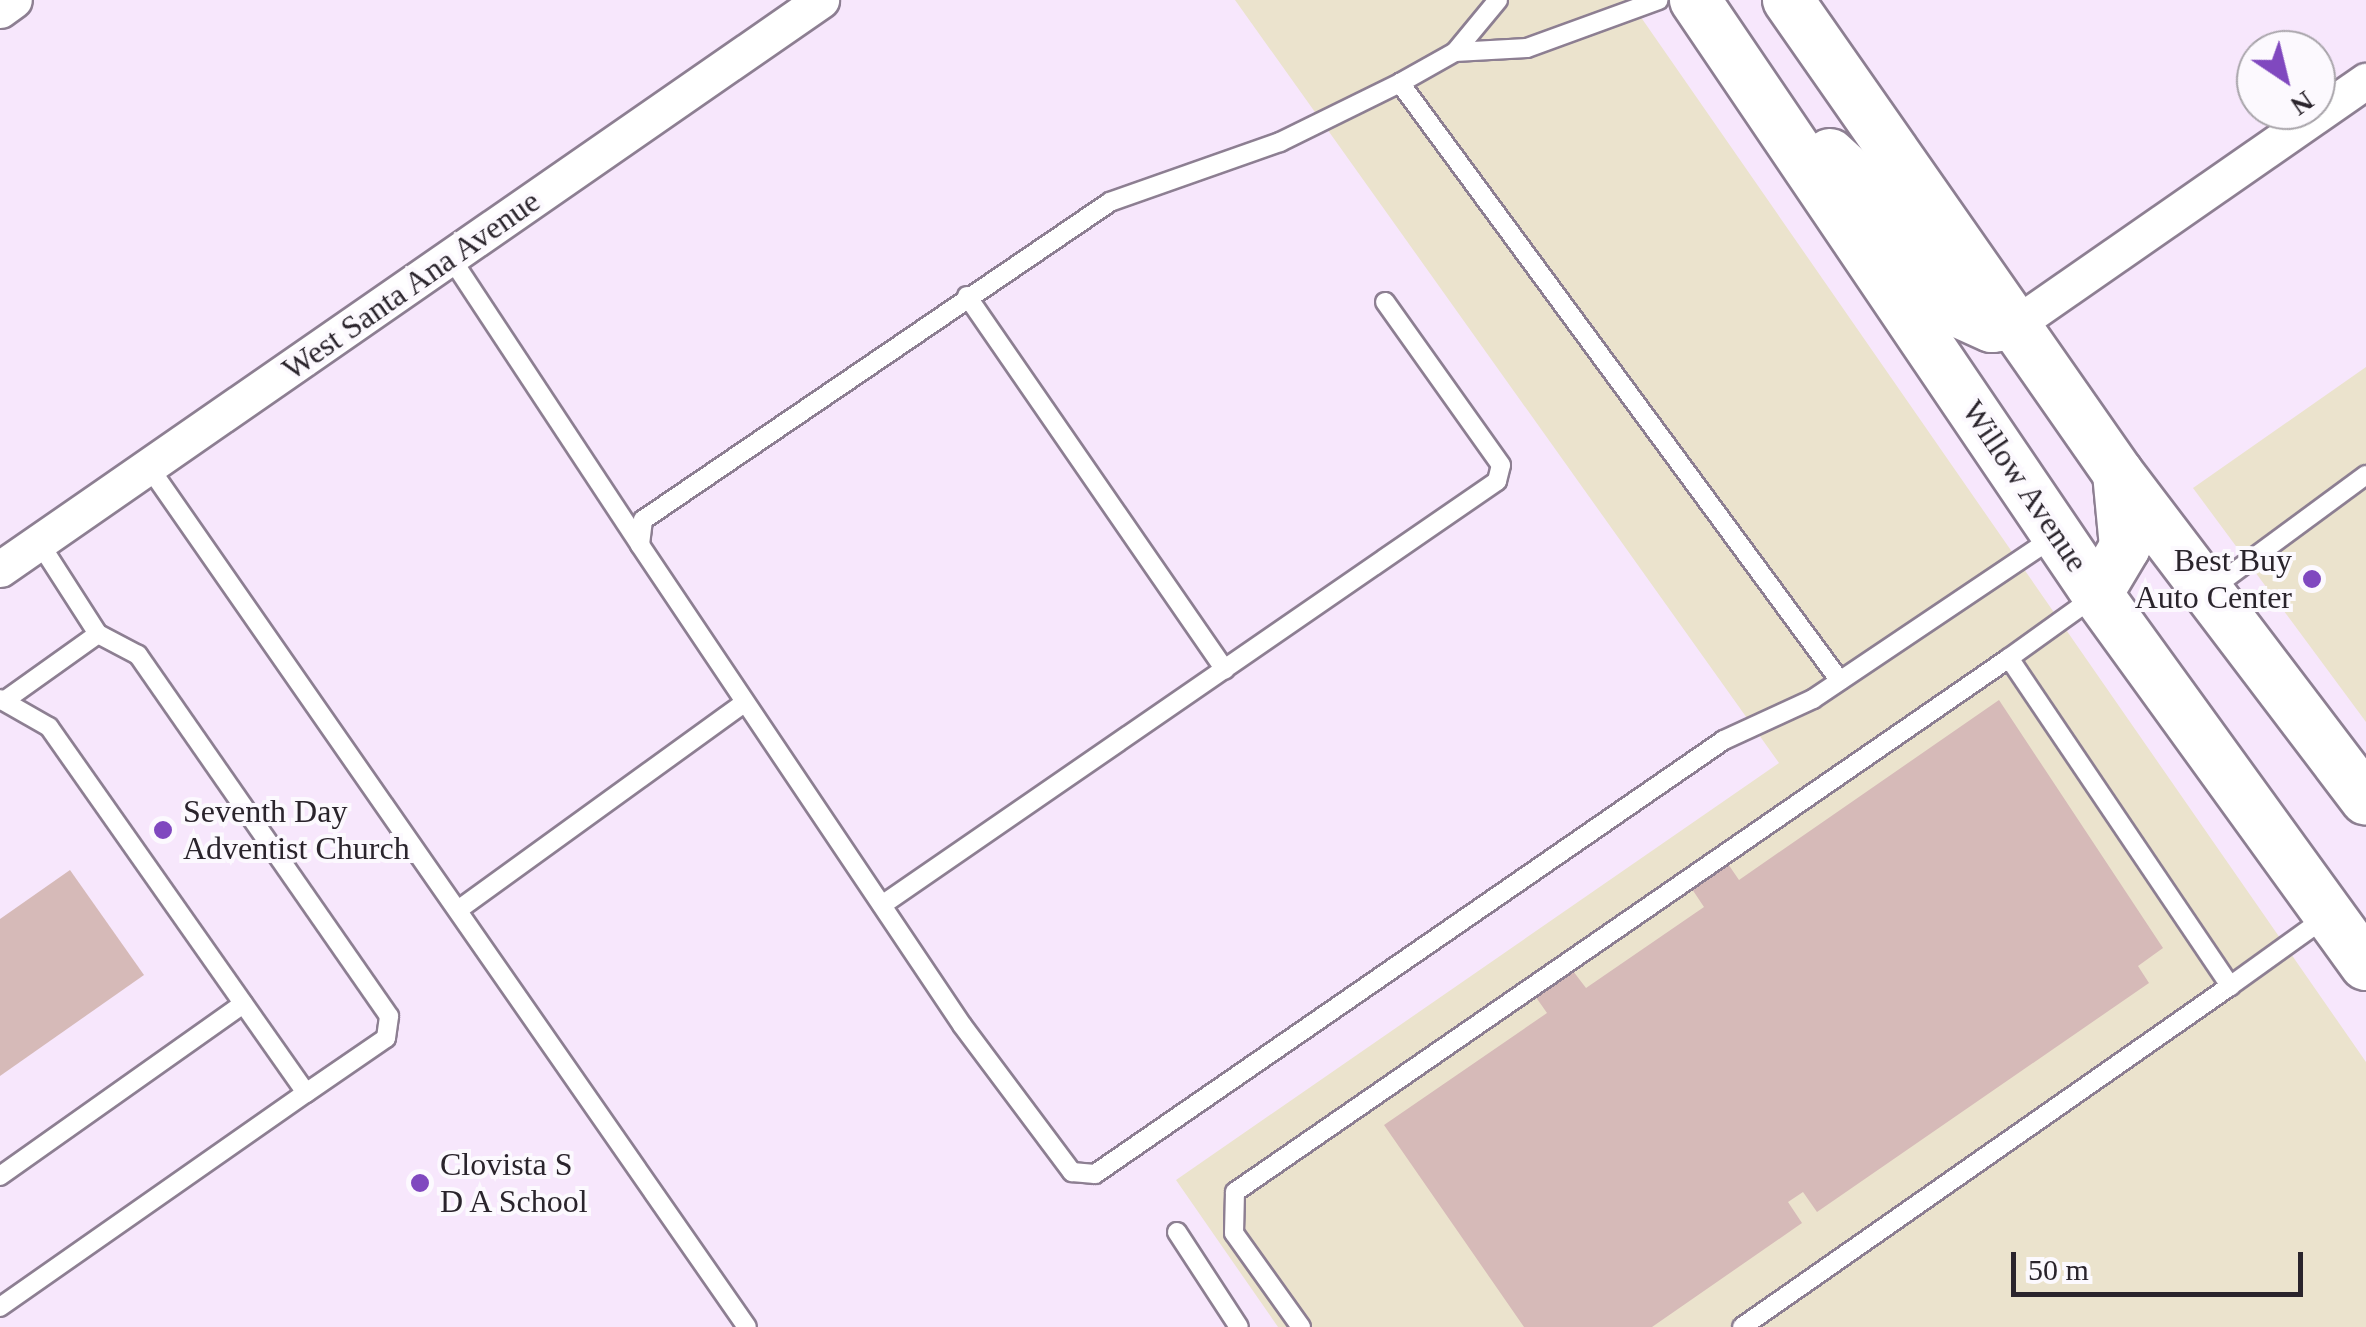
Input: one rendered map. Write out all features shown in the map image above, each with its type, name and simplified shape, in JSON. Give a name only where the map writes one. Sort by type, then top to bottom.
[{"type":"main road","name":"Willow Avenue","points":[[1695,0],[1790,134],[2098,594],[2366,965]]},
{"type":"main road","points":[[1788,0],[2206,594],[2366,800]]},
{"type":"main road","points":[[1790,134],[1866,187],[1958,312],[1992,327],[2016,324]]},
{"type":"main road","points":[[2098,594],[2125,546],[2118,472]]},
{"type":"street","points":[[0,10],[14,0]]},
{"type":"street","name":"West Santa Ana Avenue","points":[[0,569],[821,0]]},
{"type":"street","points":[[2016,324],[2366,82]]},
{"type":"lane","points":[[640,545],[643,520],[1110,202],[1280,142],[1400,83],[1454,52],[1498,0]]},
{"type":"lane","points":[[1454,52],[1527,48],[1619,22],[1659,0]]},
{"type":"lane","points":[[1400,83],[1840,682]]},
{"type":"lane","points":[[450,258],[882,905],[1072,1172],[1096,1174],[1724,740],[1840,682],[2058,535]]},
{"type":"lane","points":[[967,296],[1226,670]]},
{"type":"lane","points":[[882,905],[1497,481],[1501,466],[1385,302]]},
{"type":"lane","points":[[149,468],[748,1327]]},
{"type":"lane","points":[[2206,594],[2366,474]]},
{"type":"lane","points":[[0,1307],[386,1038],[389,1016],[138,655],[98,634],[39,542]]},
{"type":"lane","points":[[1301,1327],[1234,1233],[1235,1192],[2098,594]]},
{"type":"lane","points":[[98,634],[2,700],[48,727],[306,1093]]},
{"type":"lane","points":[[2008,658],[2230,986]]},
{"type":"lane","points":[[458,910],[746,702]]},
{"type":"lane","points":[[1742,1327],[2330,914]]},
{"type":"lane","points":[[0,1176],[244,1004]]},
{"type":"lane","points":[[1177,1232],[1239,1327]]},
{"type":"shaded area","points":[[1235,0],[1629,0],[2366,1062],[2366,1327],[1278,1327],[1176,1180],[1779,763]]},
{"type":"shaded area","name":"Best Buy Auto Center","points":[[2366,367],[2366,722],[2193,488]]},
{"type":"building","points":[[1999,700],[2163,948],[2138,966],[2149,983],[1817,1212],[1803,1192],[1788,1202],[1802,1223],[1652,1327],[1524,1327],[1384,1125],[1547,1013],[1533,993],[1570,967],[1586,988],[1704,907],[1690,886],[1726,861],[1739,880]]},
{"type":"building","points":[[70,870],[144,975],[0,1076],[0,919]]},
{"type":"place","name":"Best Buy Auto Center","points":[[2312,579]]},
{"type":"place","name":"Seventh Day Adventist Church","points":[[163,830]]},
{"type":"place","name":"Clovista S D A School","points":[[420,1183]]}]
